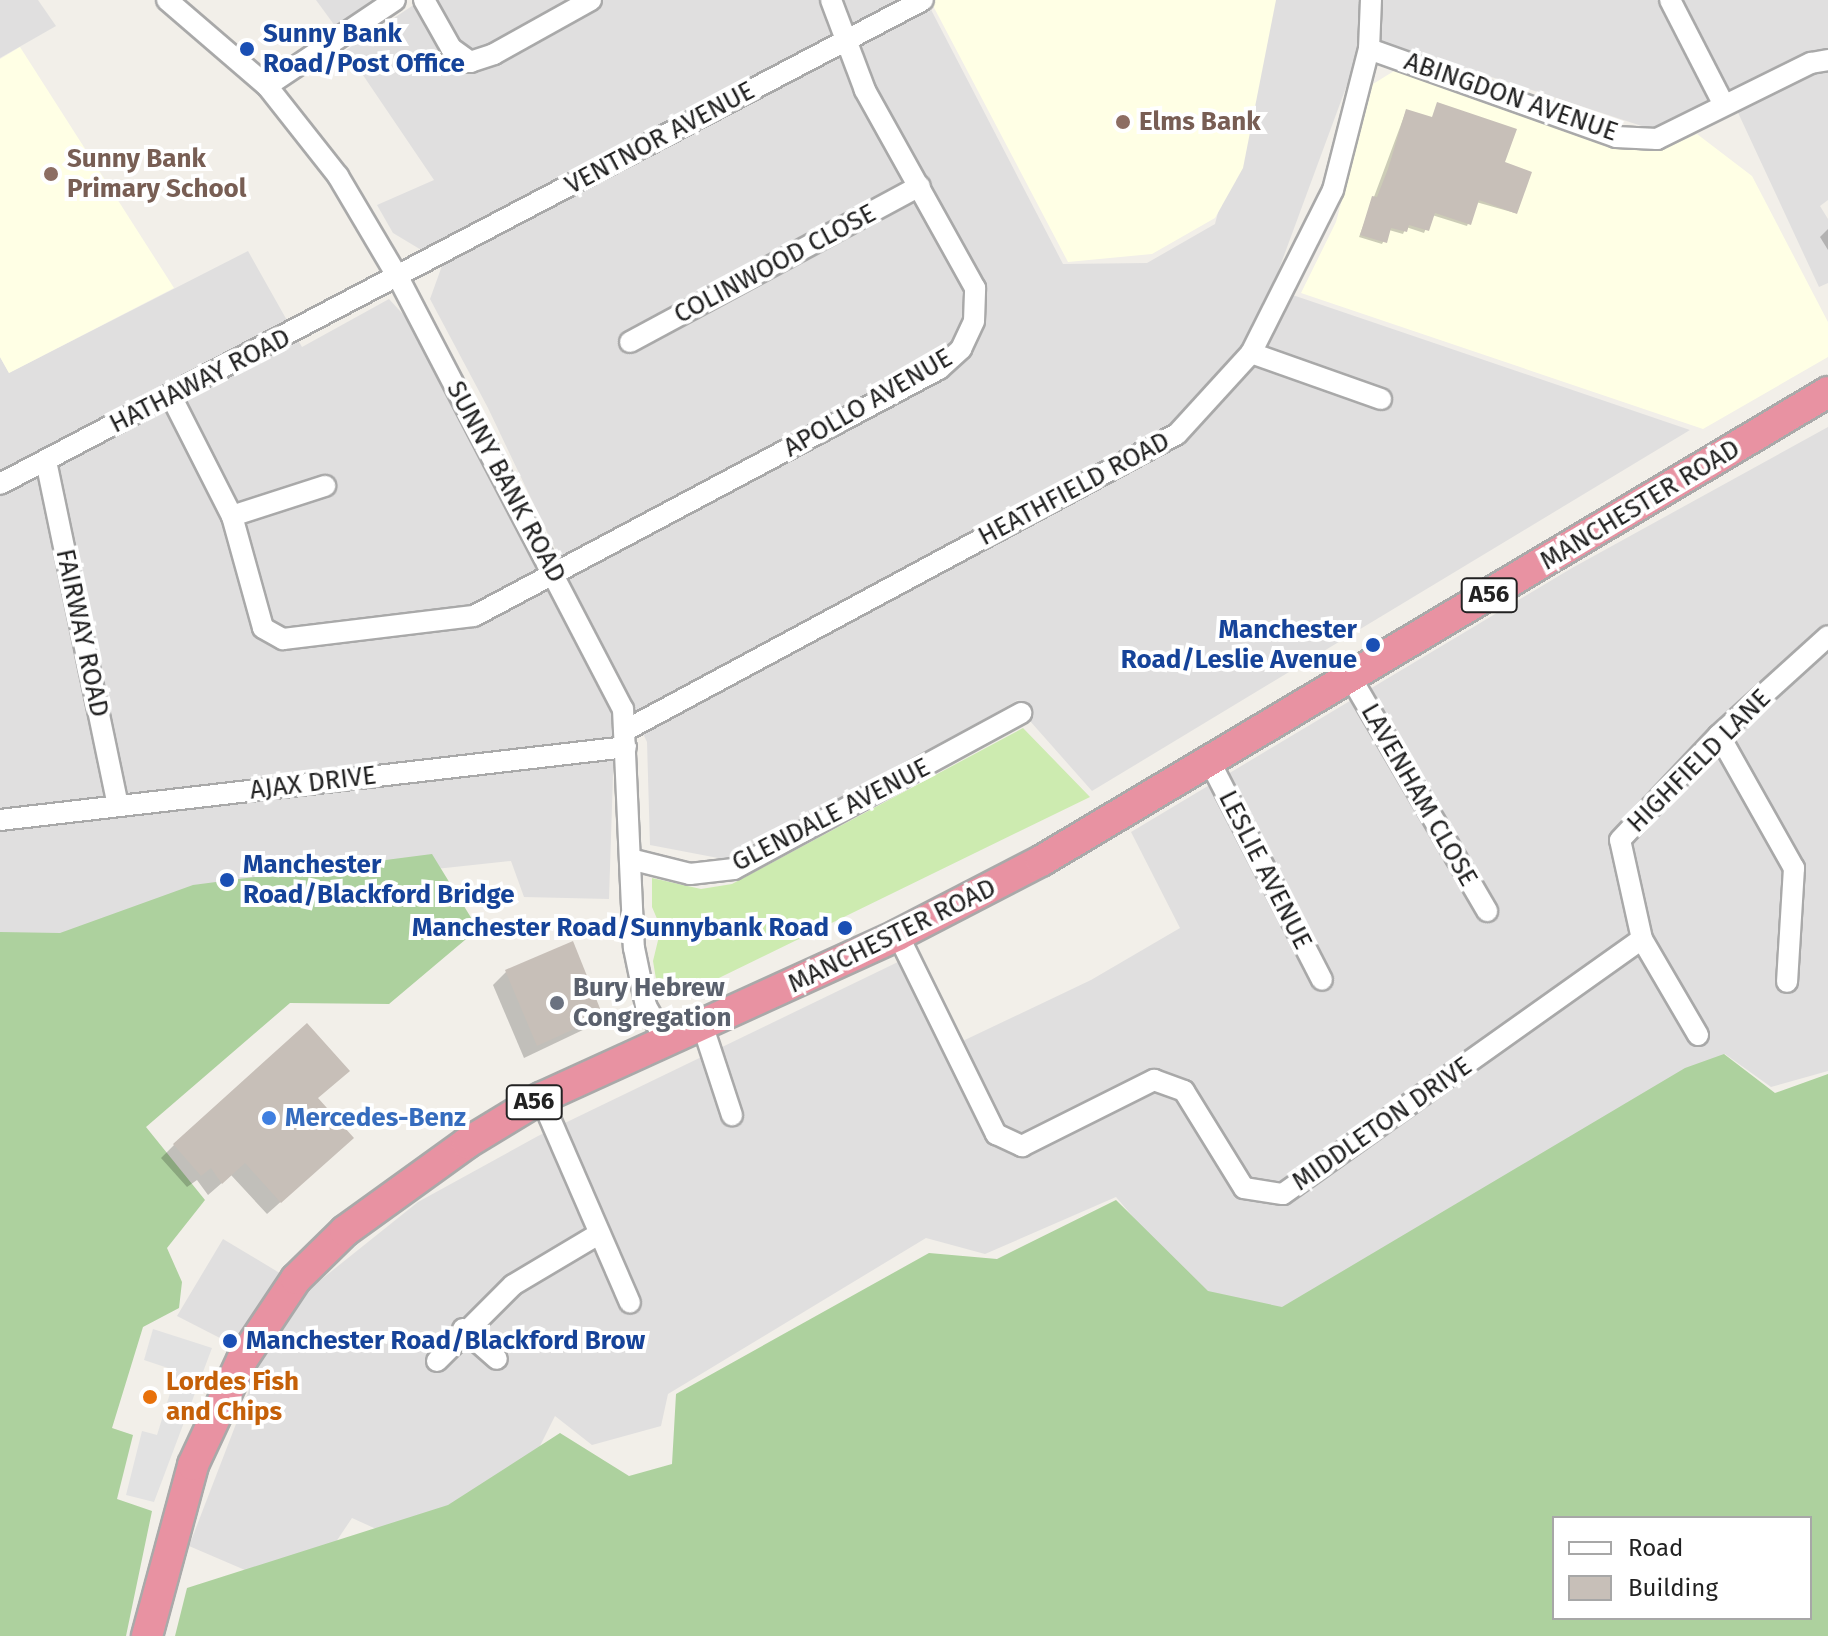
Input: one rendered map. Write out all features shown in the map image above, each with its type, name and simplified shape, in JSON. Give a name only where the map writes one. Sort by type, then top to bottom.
[{"type":"highway","name":"MANCHESTER ROAD","points":[[147,1636],[193,1465],[242,1360],[296,1279],[345,1231],[467,1143],[541,1098],[703,1027],[898,935],[1041,861],[1828,392]]},
{"type":"street","name":"SUNNY BANK ROAD","points":[[167,0],[267,86],[324,155],[399,279],[623,709],[640,987],[667,1043]]},
{"type":"street","points":[[267,86],[395,0]]},
{"type":"street","points":[[424,0],[451,48],[470,62],[494,54],[591,0]]},
{"type":"street","name":"APOLLO AVENUE","points":[[171,396],[232,516],[263,628],[283,639],[474,616],[939,369],[961,349],[974,321],[975,288],[865,90],[831,0]]},
{"type":"street","name":"VENTNOR AVENUE","points":[[399,279],[923,0]]},
{"type":"street","name":"HEATHFIELD ROAD","points":[[626,738],[1177,434],[1251,353],[1333,190],[1369,49],[1371,0]]},
{"type":"street","points":[[1670,0],[1724,105]]},
{"type":"street","name":"ABINGDON AVENUE","points":[[1369,49],[1616,137],[1657,139],[1811,63],[1828,60]]},
{"type":"street","name":"COLINWOOD CLOSE","points":[[630,342],[920,186]]},
{"type":"street","name":"HATHAWAY ROAD","points":[[0,484],[399,279]]},
{"type":"street","points":[[1251,353],[1381,399]]},
{"type":"street","name":"FAIRWAY ROAD","points":[[46,461],[118,806]]},
{"type":"street","points":[[232,516],[325,486]]},
{"type":"street","name":"HIGHFIELD LANE","points":[[1698,1035],[1642,939],[1620,840],[1719,735],[1828,636]]},
{"type":"street","name":"LAVENHAM CLOSE","points":[[1351,678],[1487,911]]},
{"type":"street","name":"GLENDALE AVENUE","points":[[630,859],[690,874],[734,869],[1021,713]]},
{"type":"street","points":[[1719,735],[1794,868],[1787,982]]},
{"type":"street","name":"AJAX DRIVE","points":[[0,820],[626,738]]},
{"type":"street","name":"LESLIE AVENUE","points":[[1209,760],[1322,980]]},
{"type":"street","name":"MIDDLETON DRIVE","points":[[898,935],[996,1134],[1022,1146],[1154,1080],[1184,1091],[1244,1188],[1283,1194],[1642,939]]},
{"type":"street","points":[[703,1027],[732,1115]]},
{"type":"street","points":[[541,1098],[597,1235],[630,1303]]},
{"type":"street","points":[[437,1361],[463,1329],[513,1285],[597,1235]]},
{"type":"street","points":[[463,1329],[497,1359]]},
{"type":"shaded area","points":[[0,0],[38,0],[56,26],[0,58]]},
{"type":"shaded area","points":[[316,0],[372,0],[335,26]]},
{"type":"shaded area","points":[[421,0],[926,0],[1063,264],[1147,263],[1215,224],[1273,0],[1359,0],[1358,55],[1272,288],[1690,430],[1092,791],[1030,721],[1018,700],[734,861],[650,845],[647,742],[488,408],[430,299],[443,263],[393,233],[377,205],[434,180],[346,50]]},
{"type":"shaded area","name":"Elms Bank","points":[[930,0],[1276,0],[1243,168],[1215,218],[1152,254],[1068,262]]},
{"type":"shaded area","points":[[1372,0],[1828,0],[1828,200],[1820,206],[1828,219],[1828,283],[1819,287],[1727,89],[1654,130],[1381,41]]},
{"type":"shaded area","name":"Sunny Bank Primary School","points":[[20,47],[174,288],[9,373],[0,357],[0,59]]},
{"type":"shaded area","points":[[1394,71],[1619,149],[1662,150],[1697,134],[1752,176],[1828,322],[1828,357],[1703,429],[1301,293],[1336,222],[1373,84]]},
{"type":"shaded area","points":[[248,251],[302,347],[389,299],[423,336],[615,714],[609,899],[524,897],[511,861],[240,890],[0,1012],[0,357],[9,373]]},
{"type":"shaded area","points":[[1828,427],[1828,1071],[1771,1087],[1725,1054],[1494,1216],[1272,1361],[1191,1285],[1116,1197],[985,1254],[926,1238],[668,1394],[661,1426],[592,1445],[555,1416],[508,1510],[418,1548],[352,1518],[301,1594],[189,1546],[261,1359],[177,1316],[223,1239],[308,1290],[418,1202],[538,1136],[900,961],[948,1048],[1091,980],[1180,928],[1131,832],[1572,568]]},
{"type":"shaded area","points":[[153,1329],[212,1348],[154,1502],[126,1495],[142,1431],[157,1435],[177,1371],[144,1360]]},
{"type":"green space","points":[[1023,728],[1090,797],[682,996],[667,997],[657,985],[653,961],[661,928],[652,907],[652,878],[701,889],[732,884]]},
{"type":"green space","points":[[432,854],[478,929],[389,1004],[290,1003],[146,1127],[205,1200],[167,1248],[182,1282],[179,1308],[143,1327],[112,1428],[133,1435],[117,1499],[152,1511],[126,1636],[0,1636],[0,932],[60,933],[193,885]]},
{"type":"green space","points":[[1724,1054],[1775,1093],[1828,1074],[1828,1636],[175,1636],[187,1588],[448,1505],[560,1433],[629,1476],[672,1464],[676,1394],[929,1253],[997,1259],[1116,1200],[1208,1291],[1282,1307],[1685,1068]]},
{"type":"building","points":[[1437,102],[1517,129],[1505,162],[1532,172],[1517,214],[1479,200],[1471,225],[1435,213],[1429,231],[1409,225],[1407,232],[1391,228],[1387,243],[1360,235],[1372,196],[1377,197],[1388,169],[1406,109],[1432,117]]},
{"type":"building","name":"Bury Hebrew Congregation","points":[[573,941],[603,1016],[537,1046],[505,970]]},
{"type":"building","name":"Mercedes-Benz","points":[[307,1023],[350,1071],[318,1098],[354,1138],[281,1203],[245,1163],[222,1184],[211,1168],[201,1176],[173,1144]]},
{"type":"place","name":"Sunny Bank Road/Post Office","points":[[247,49]]},
{"type":"place","name":"Elms Bank","points":[[1123,122]]},
{"type":"place","name":"Sunny Bank Primary School","points":[[51,174]]},
{"type":"place","name":"Manchester Road/Leslie Avenue","points":[[1373,645]]},
{"type":"place","name":"Manchester Road/Blackford Bridge","points":[[227,880]]},
{"type":"place","name":"Manchester Road/Sunnybank Road","points":[[845,928]]},
{"type":"place","name":"Bury Hebrew Congregation","points":[[557,1003]]},
{"type":"place","name":"Mercedes-Benz","points":[[269,1118]]},
{"type":"place","name":"Manchester Road/Blackford Brow","points":[[230,1341]]},
{"type":"place","name":"Lordes Fish and Chips","points":[[150,1397]]}]
